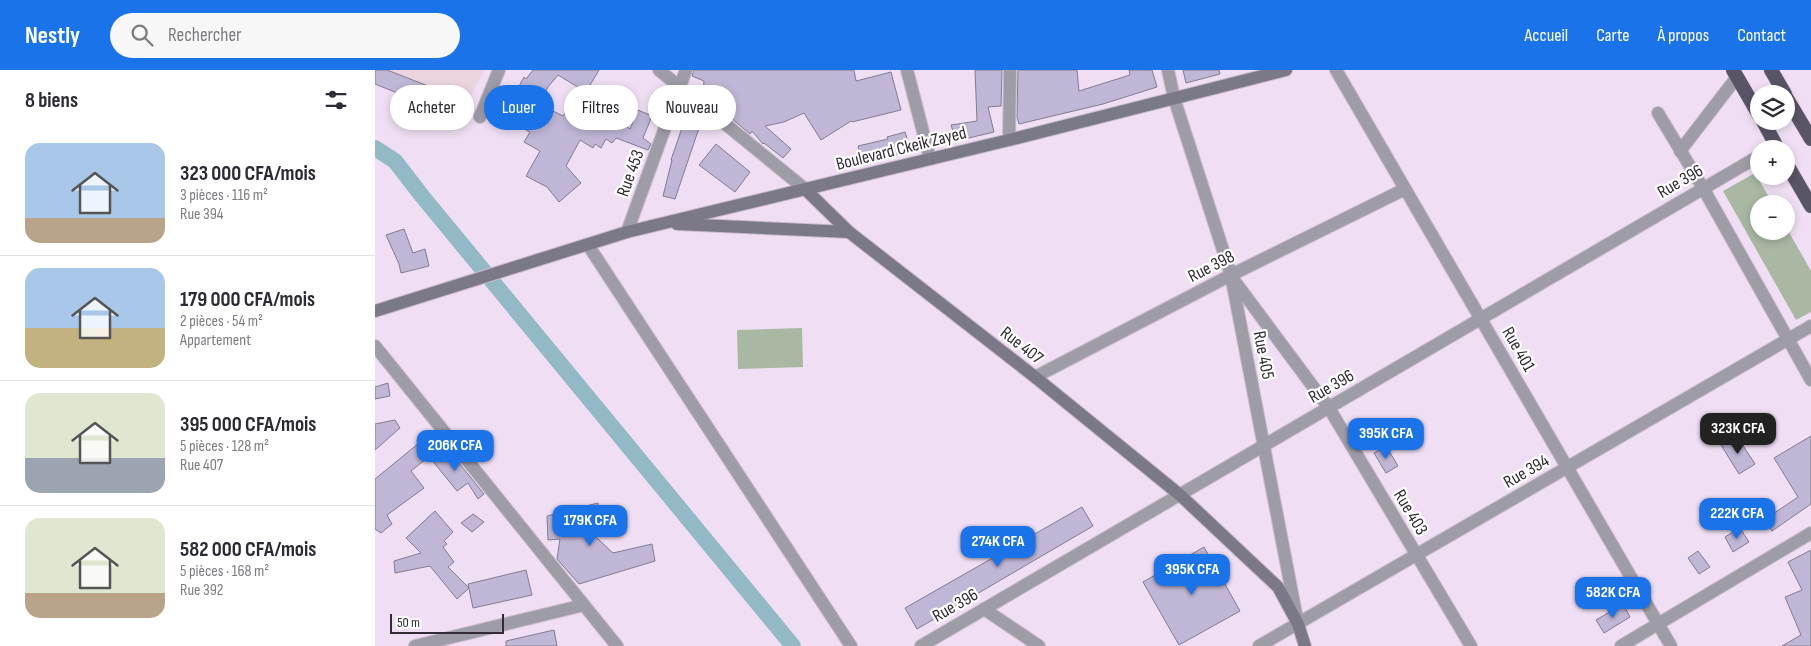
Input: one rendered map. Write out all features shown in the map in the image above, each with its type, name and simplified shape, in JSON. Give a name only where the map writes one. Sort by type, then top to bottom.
[{"type":"highway","points":[[1771,70],[1779,85]]},
{"type":"highway","points":[[1735,74],[1750,100]]},
{"type":"highway","points":[[1795,112],[1811,140]]},
{"type":"highway","points":[[1795,178],[1811,206]]},
{"type":"main road","name":"Boulevard Ckeik Zayed","points":[[375,311],[627,232],[1009,140],[1286,70]]},
{"type":"main road","name":"Rue 407","points":[[805,189],[849,232],[1035,377],[1180,495],[1278,587],[1298,624],[1305,646]]},
{"type":"main road","points":[[663,223],[849,232]]},
{"type":"street","points":[[480,117],[499,70]]},
{"type":"street","points":[[659,70],[678,85]]},
{"type":"street","name":"Rue 453","points":[[681,85],[686,70]]},
{"type":"street","points":[[907,70],[929,159]]},
{"type":"street","points":[[1009,140],[1010,70]]},
{"type":"street","name":"Rue 405","points":[[1168,70],[1174,98],[1231,276],[1298,624]]},
{"type":"street","name":"Rue 401","points":[[1336,70],[1671,646]]},
{"type":"street","points":[[1680,151],[1735,74]]},
{"type":"street","points":[[1658,113],[1703,188],[1811,380]]},
{"type":"street","name":"Rue 453","points":[[627,232],[664,130]]},
{"type":"street","points":[[733,130],[805,189]]},
{"type":"street","name":"Rue 396","points":[[921,646],[1750,161]]},
{"type":"street","name":"Rue 398","points":[[1035,377],[1405,189]]},
{"type":"street","points":[[588,245],[851,646]]},
{"type":"street","name":"Rue 403","points":[[1231,276],[1329,408],[1471,646]]},
{"type":"street","name":"Rue 394","points":[[1259,646],[1811,326]]},
{"type":"street","points":[[375,346],[617,646]]},
{"type":"street","points":[[1621,646],[1811,533]]},
{"type":"street","points":[[415,646],[584,605]]},
{"type":"street","points":[[984,609],[1039,646]]},
{"type":"shaded area","points":[[375,70],[484,70],[474,90],[474,85],[390,86],[375,81]]},
{"type":"green space","points":[[1750,176],[1750,185],[1762,185],[1768,195],[1750,195],[1750,239],[1723,191]]},
{"type":"green space","points":[[1751,240],[1793,240],[1811,271],[1811,312],[1796,320]]},
{"type":"green space","points":[[802,328],[803,367],[738,369],[737,330]]},
{"type":"building","points":[[375,70],[387,70],[426,85],[390,85],[390,90],[375,84]]},
{"type":"building","points":[[533,70],[599,70],[590,85],[574,85],[558,75],[550,85],[520,85],[524,77],[526,79]]},
{"type":"building","points":[[694,70],[854,70],[856,81],[891,72],[901,110],[851,121],[821,140],[804,113],[784,122],[765,126],[791,149],[783,158],[763,144],[752,131],[750,134],[736,122],[736,85],[704,85],[704,81],[692,76]]},
{"type":"building","points":[[975,70],[1002,70],[1001,106],[988,107],[994,132],[956,141],[951,125],[977,121]]},
{"type":"building","points":[[1018,70],[1077,70],[1079,91],[1130,75],[1129,70],[1152,70],[1157,87],[1103,104],[1019,124],[1017,117]]},
{"type":"building","points":[[1183,70],[1219,70],[1220,74],[1186,83]]},
{"type":"building","points":[[638,110],[648,114],[648,126],[643,138],[651,144],[648,150],[616,138],[612,143],[606,139],[601,148],[595,144],[593,148],[580,140],[566,166],[581,183],[559,202],[547,187],[526,176],[540,151],[524,142],[530,132],[526,130],[554,130],[554,112],[563,116],[564,114],[564,130],[638,130]]},
{"type":"building","points":[[681,130],[698,130],[675,199],[663,196],[671,160]]},
{"type":"building","points":[[905,132],[911,151],[892,156],[892,153],[862,161],[858,146],[888,139],[887,137]]},
{"type":"building","points":[[716,144],[750,172],[735,192],[699,165]]},
{"type":"building","points":[[404,229],[413,253],[425,249],[429,266],[401,273],[386,235]]},
{"type":"building","points":[[388,383],[390,396],[375,399],[375,387]]},
{"type":"building","points":[[395,420],[400,428],[375,450],[375,424]]},
{"type":"building","points":[[1736,435],[1755,464],[1739,474],[1721,445]]},
{"type":"building","points":[[1811,436],[1811,504],[1772,531],[1764,520],[1798,497],[1774,458]]},
{"type":"building","points":[[424,439],[436,451],[411,471],[424,488],[387,515],[392,524],[381,533],[375,529],[375,479]]},
{"type":"building","points":[[445,446],[484,494],[478,499],[468,483],[457,491],[431,459]]},
{"type":"building","points":[[1386,446],[1398,466],[1386,473],[1374,453]]},
{"type":"building","points":[[598,503],[600,518],[583,525],[613,553],[652,544],[655,561],[579,584],[557,559],[560,539],[548,540],[547,516]]},
{"type":"building","points":[[1082,507],[1093,526],[917,629],[905,608]]},
{"type":"building","points":[[435,511],[453,532],[444,541],[447,544],[443,547],[454,562],[448,567],[469,588],[457,599],[430,566],[395,573],[394,561],[421,553],[406,538]]},
{"type":"building","points":[[473,514],[484,522],[472,532],[461,523]]},
{"type":"building","points":[[1740,528],[1749,542],[1733,552],[1725,537]]},
{"type":"building","points":[[1204,547],[1240,611],[1179,645],[1143,582]]},
{"type":"building","points":[[1811,550],[1811,646],[1782,646],[1801,635],[1785,597],[1802,590],[1788,562]]},
{"type":"building","points":[[1698,551],[1710,567],[1699,574],[1688,558]]},
{"type":"building","points":[[526,570],[532,595],[473,608],[468,584]]},
{"type":"building","points":[[1623,604],[1630,617],[1604,633],[1596,620]]},
{"type":"building","points":[[554,630],[557,646],[506,646],[506,641]]},
{"type":"waterway","points":[[375,148],[395,161],[793,646]]}]
